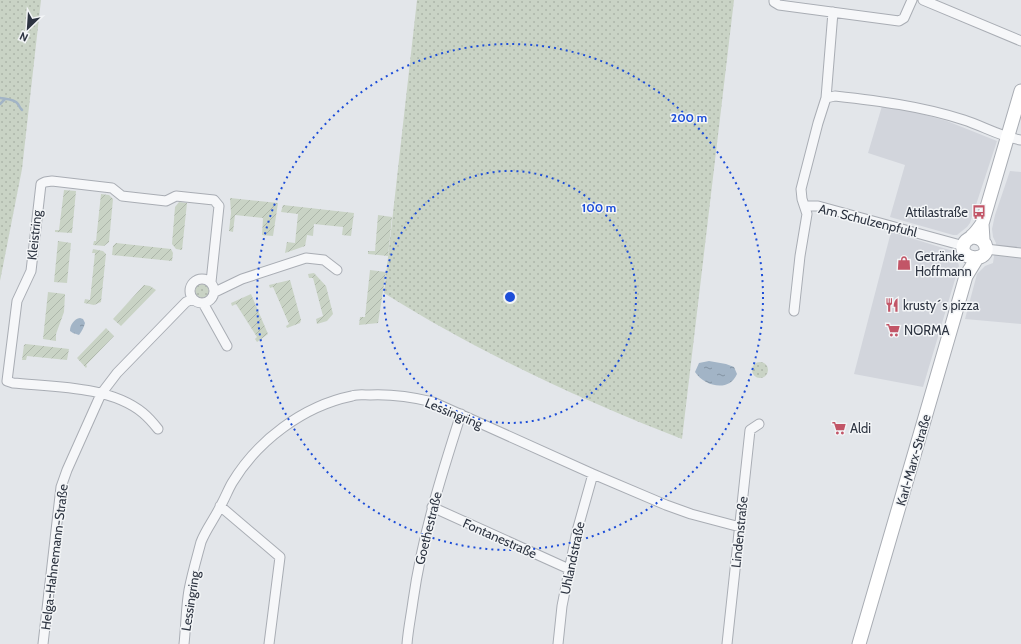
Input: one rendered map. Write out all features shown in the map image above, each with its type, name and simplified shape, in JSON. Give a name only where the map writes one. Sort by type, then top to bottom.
[{"type":"main road","points":[[975,248],[1021,91]]},
{"type":"main road","name":"Karl-Marx-Straße","points":[[859,644],[975,248]]},
{"type":"street","points":[[774,0],[774,2],[779,5],[899,21],[904,18],[912,0]]},
{"type":"street","points":[[923,0],[1021,41]]},
{"type":"street","points":[[805,206],[802,199],[801,189],[826,98],[833,12]]},
{"type":"street","points":[[826,98],[835,96],[922,108],[965,120],[1008,137],[1021,140]]},
{"type":"street","name":"Kleistring","points":[[158,429],[143,413],[121,401],[101,394],[85,390],[13,383],[7,381],[17,301],[31,271],[41,184],[52,181],[112,188],[122,196],[166,201],[176,196],[214,200],[219,206],[211,282]]},
{"type":"street","name":"Am Schulzenpfuhl","points":[[794,311],[800,256],[807,214],[805,206],[818,206],[975,248]]},
{"type":"street","points":[[975,248],[1021,253]]},
{"type":"street","points":[[215,292],[242,279],[306,258],[324,260],[337,270]]},
{"type":"street","points":[[203,304],[211,300],[215,292],[214,286],[211,282],[202,279],[194,282],[190,290],[193,299],[203,304],[227,346]]},
{"type":"street","name":"Helga-Hahnemann-Straße","points":[[43,644],[61,487],[88,421],[101,394],[117,373],[186,302],[193,299]]},
{"type":"street","name":"Lessingring","points":[[184,644],[189,589],[201,542],[231,484],[257,451],[272,437],[302,415],[320,406],[353,395],[412,397],[433,402],[593,474],[690,514],[740,527]]},
{"type":"street","name":"Goethestraße","points":[[407,644],[417,575],[432,507],[461,414]]},
{"type":"street","name":"Lindenstraße","points":[[727,644],[750,430],[759,424]]},
{"type":"street","name":"Uhlandstraße","points":[[558,644],[562,606],[569,569],[577,531],[593,474]]},
{"type":"street","points":[[220,506],[280,557],[269,644]]},
{"type":"street","name":"Fontanestraße","points":[[432,507],[569,569]]},
{"type":"shaded area","points":[[882,106],[900,108],[947,121],[997,141],[970,223],[957,235],[890,217],[905,165],[868,153]]},
{"type":"shaded area","points":[[1010,171],[1021,172],[1021,324],[965,319],[977,274],[985,266],[993,263],[996,243],[993,237],[992,229],[995,215]]},
{"type":"shaded area","points":[[891,232],[953,251],[956,255],[959,266],[923,387],[854,374]]},
{"type":"green space","points":[[0,0],[41,0],[22,169],[0,281]]},
{"type":"green space","points":[[417,0],[734,0],[682,439],[605,408],[492,355],[384,293]]},
{"type":"green space","points":[[64,190],[76,191],[72,233],[55,232],[55,230],[59,230]]},
{"type":"green space","points":[[101,194],[109,195],[113,199],[109,242],[104,246],[93,245],[94,241],[96,241]]},
{"type":"green space","points":[[230,198],[278,203],[273,236],[262,235],[263,218],[235,215],[233,232],[229,231],[231,213]]},
{"type":"green space","points":[[179,202],[187,203],[182,250],[176,249],[172,244],[175,207]]},
{"type":"green space","points":[[283,205],[354,213],[351,236],[342,235],[343,227],[314,224],[313,236],[307,235],[305,246],[285,253],[287,242],[295,243],[298,214],[281,212]]},
{"type":"green space","points":[[378,215],[392,217],[388,256],[368,254],[368,251],[375,251]]},
{"type":"green space","points":[[58,241],[71,243],[67,283],[54,282]]},
{"type":"green space","points":[[116,243],[171,249],[173,253],[172,261],[112,255],[113,246]]},
{"type":"green space","points":[[93,249],[103,251],[106,254],[101,302],[94,305],[84,303],[85,299],[90,300],[95,253],[92,253]]},
{"type":"green space","points":[[370,270],[386,272],[378,323],[359,325],[360,317],[365,317]]},
{"type":"green space","points":[[314,273],[326,286],[333,314],[327,321],[317,324],[316,319],[323,316],[313,278],[309,278],[308,274]]},
{"type":"green space","points":[[290,280],[301,320],[300,323],[287,328],[286,326],[289,324],[273,287],[270,288],[269,285]]},
{"type":"green space","points":[[199,284],[205,284],[209,288],[209,294],[205,298],[199,298],[195,294],[195,288]]},
{"type":"green space","points":[[144,285],[150,286],[156,290],[121,326],[113,319]]},
{"type":"green space","points":[[48,292],[65,294],[64,312],[56,334],[56,341],[43,339]]},
{"type":"green space","points":[[251,294],[268,334],[257,342],[255,339],[257,337],[236,304],[232,306],[231,303]]},
{"type":"green space","points":[[106,328],[114,336],[86,365],[86,368],[77,358]]},
{"type":"green space","points":[[24,345],[69,349],[67,360],[27,356],[26,360],[22,360]]},
{"type":"green space","points":[[760,362],[767,367],[768,370],[763,377],[760,378],[753,373],[752,370],[757,363]]},
{"type":"water","points":[[80,318],[83,319],[85,323],[79,335],[70,331],[73,323]]},
{"type":"water","points":[[709,361],[734,367],[737,374],[728,384],[710,384],[699,377],[695,372],[699,363]]},
{"type":"waterway","points":[[0,98],[17,102],[22,110]]},
{"type":"waterway","points":[[0,104],[5,99]]},
{"type":"place","name":"Attilastraße","points":[[979,212]]},
{"type":"place","name":"Getränke Hoffmann","points":[[904,263]]},
{"type":"place","name":"krusty´s pizza","points":[[892,305]]},
{"type":"place","name":"NORMA","points":[[893,330]]},
{"type":"place","name":"Aldi","points":[[839,428]]}]
